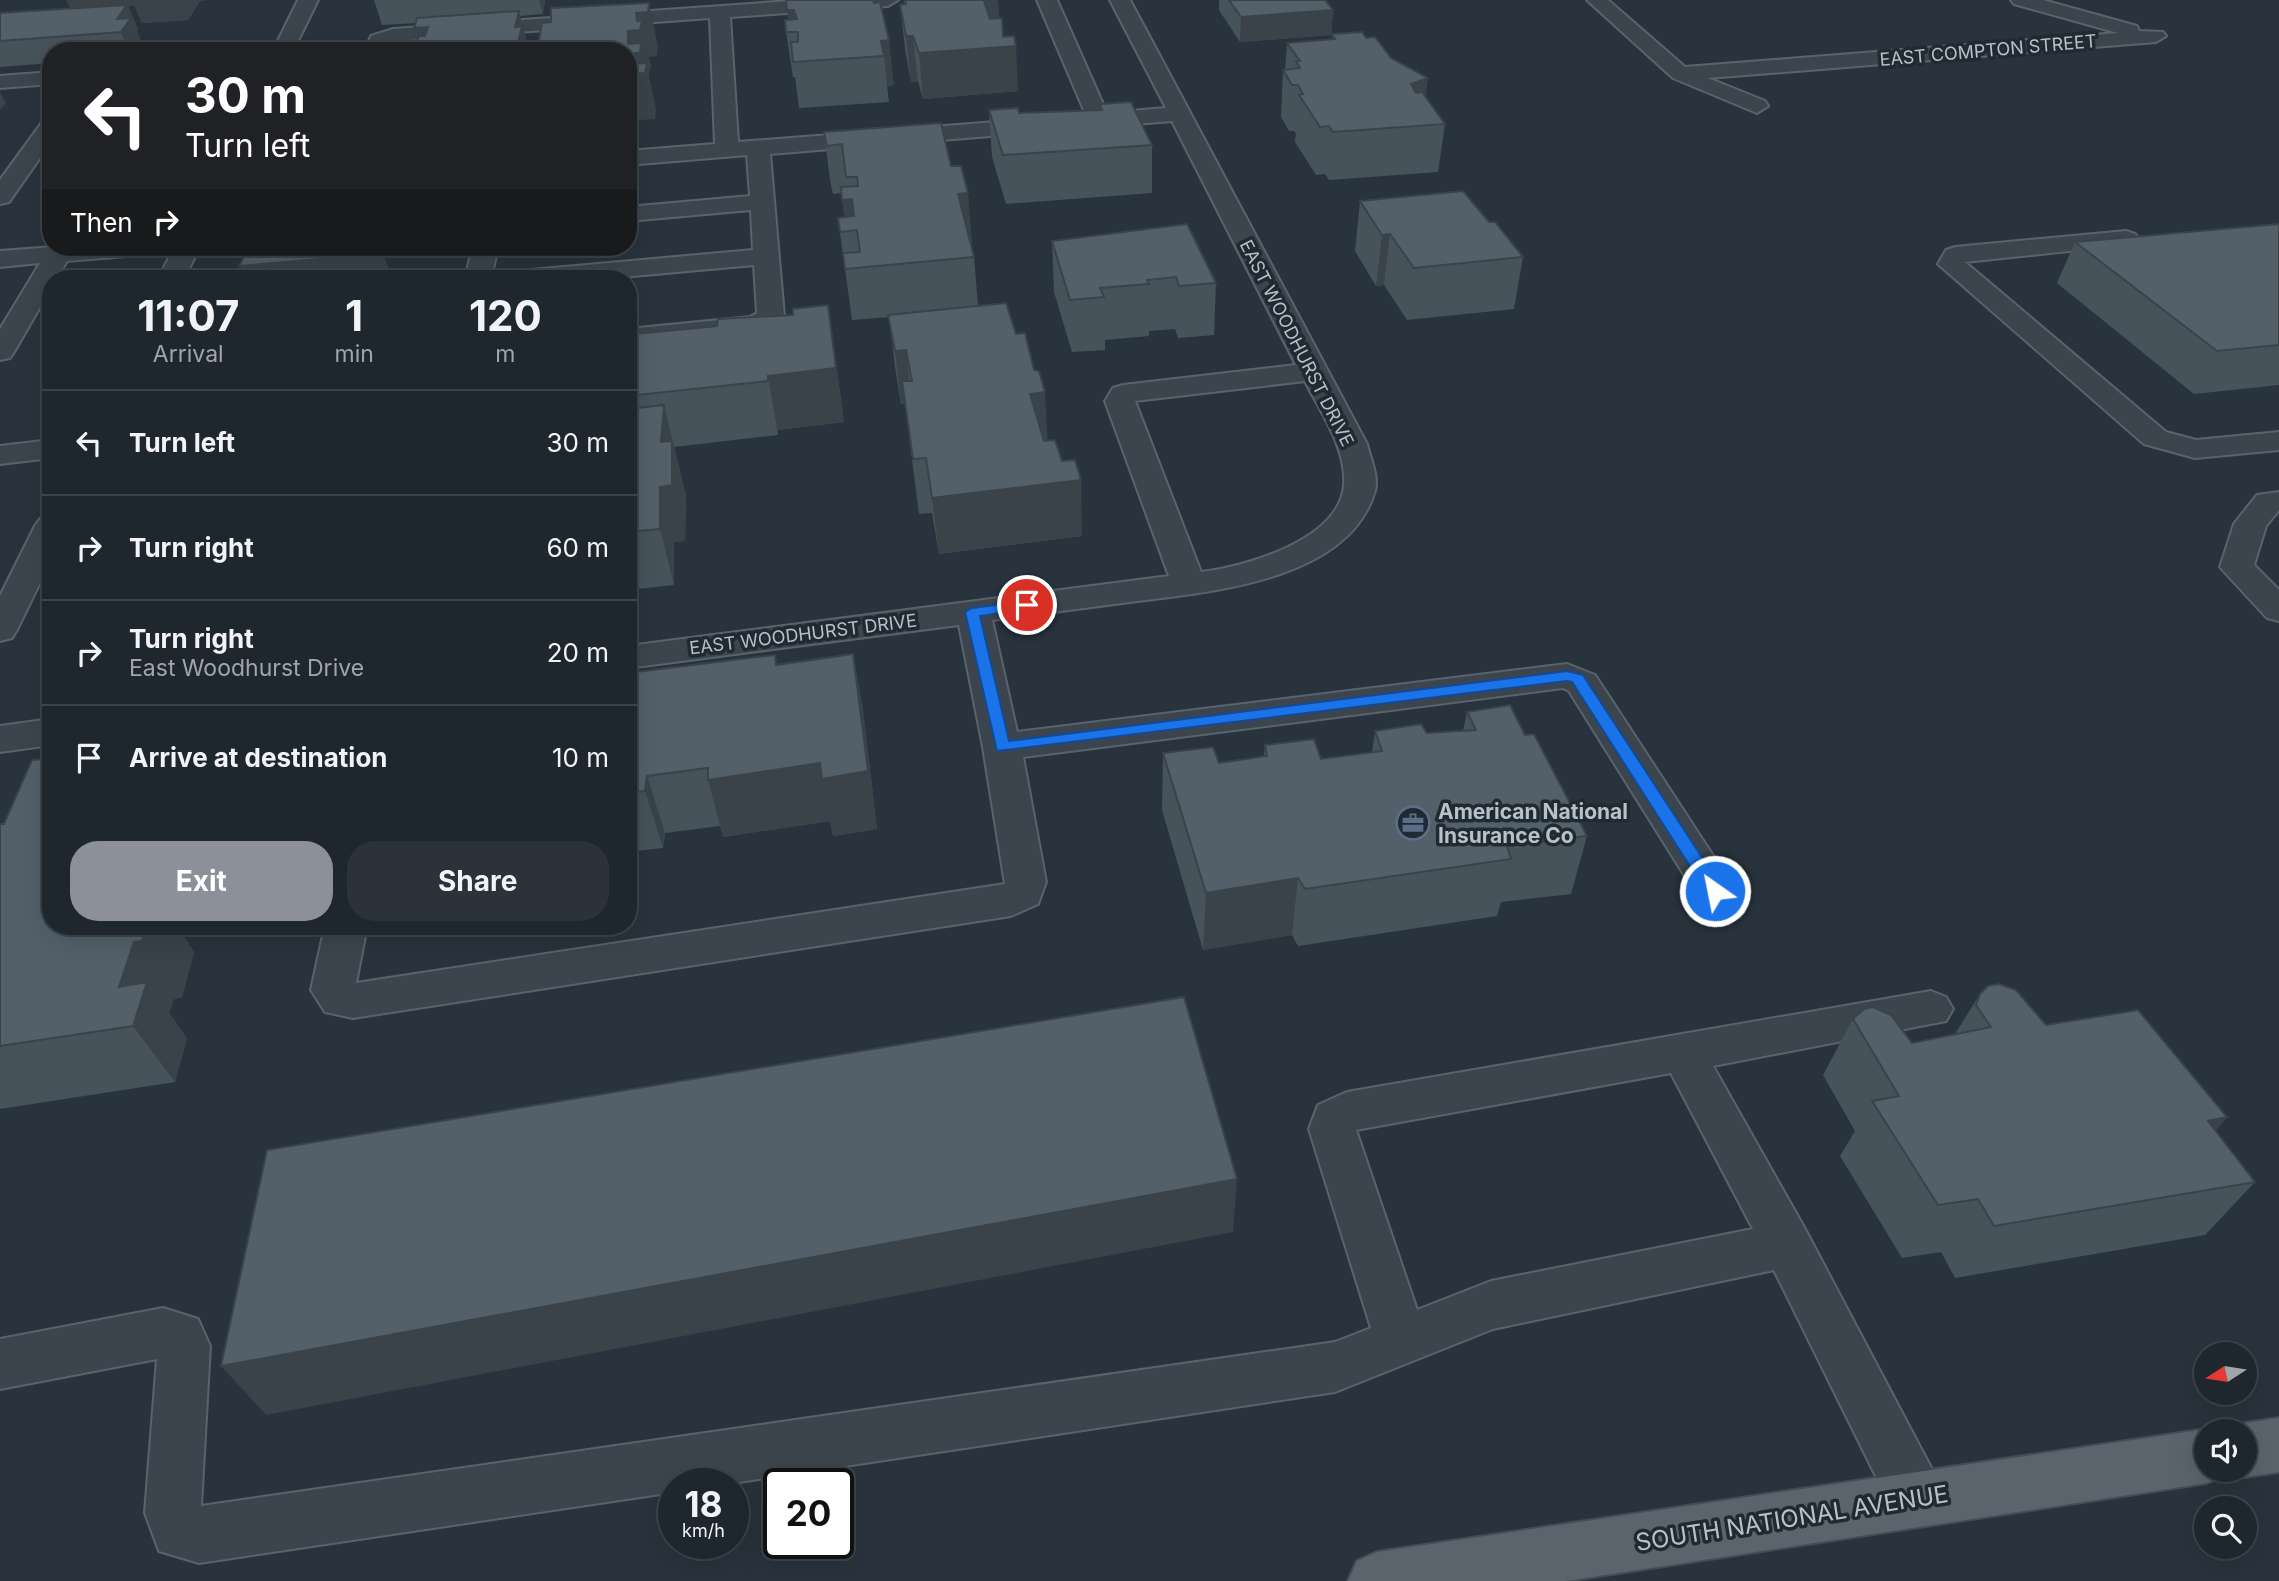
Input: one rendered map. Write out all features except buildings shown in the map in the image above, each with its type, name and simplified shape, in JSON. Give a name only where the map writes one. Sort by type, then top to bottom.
[{"type":"main road","points":[[2257,1448],[2279,1445]]},
{"type":"main road","name":"SOUTH NATIONAL AVENUE","points":[[1377,1581],[2194,1458]]},
{"type":"street","points":[[287,42],[308,0]]},
{"type":"street","points":[[377,42],[393,36],[888,0]]},
{"type":"street","points":[[1047,0],[1099,120]]},
{"type":"street","name":"EAST WOODHURST DRIVE","points":[[637,656],[1221,580],[1291,559],[1336,533],[1360,490],[1352,444],[1120,0]]},
{"type":"street","points":[[1597,0],[1680,74],[1757,106]]},
{"type":"street","name":"EAST COMPTON STREET","points":[[1680,74],[2156,36],[2021,0]]},
{"type":"street","points":[[720,12],[727,150]]},
{"type":"street","points":[[0,82],[42,79]]},
{"type":"street","points":[[637,157],[1179,114]]},
{"type":"street","points":[[0,197],[42,139]]},
{"type":"street","points":[[637,336],[767,321],[771,316],[758,148]]},
{"type":"street","points":[[637,213],[762,202]]},
{"type":"street","points":[[2158,236],[1955,254],[1951,264],[2155,438],[2195,449],[2279,441]]},
{"type":"street","points":[[0,259],[42,255]]},
{"type":"street","points":[[616,270],[766,256]]},
{"type":"street","points":[[0,352],[42,281]]},
{"type":"street","points":[[1189,584],[1120,401],[1123,394],[1313,370]]},
{"type":"street","points":[[0,455],[42,450]]},
{"type":"street","points":[[2279,501],[2269,502],[2250,524],[2237,566],[2279,610]]},
{"type":"street","points":[[0,630],[42,544]]},
{"type":"street","points":[[344,935],[333,990],[340,1000],[353,1001],[1011,900],[1024,893],[1026,882],[1002,747],[972,612]]},
{"type":"street","points":[[1002,747],[1567,676],[1582,683],[1715,891]]},
{"type":"street","points":[[0,739],[42,733]]},
{"type":"street","points":[[1401,1340],[1332,1129],[1334,1119],[1347,1112],[1931,1009]]},
{"type":"street","points":[[1682,1052],[1787,1245],[1917,1499]]},
{"type":"street","points":[[0,1364],[163,1333],[180,1336],[184,1346],[173,1513],[179,1531],[199,1535],[1335,1367],[1490,1305],[1787,1245]]},
{"type":"place","name":"American National Insurance Co","points":[[1413,823]]},
{"type":"route","points":[[1027,605],[972,612],[1002,747],[1567,676],[1577,679],[1715,891]]}]
